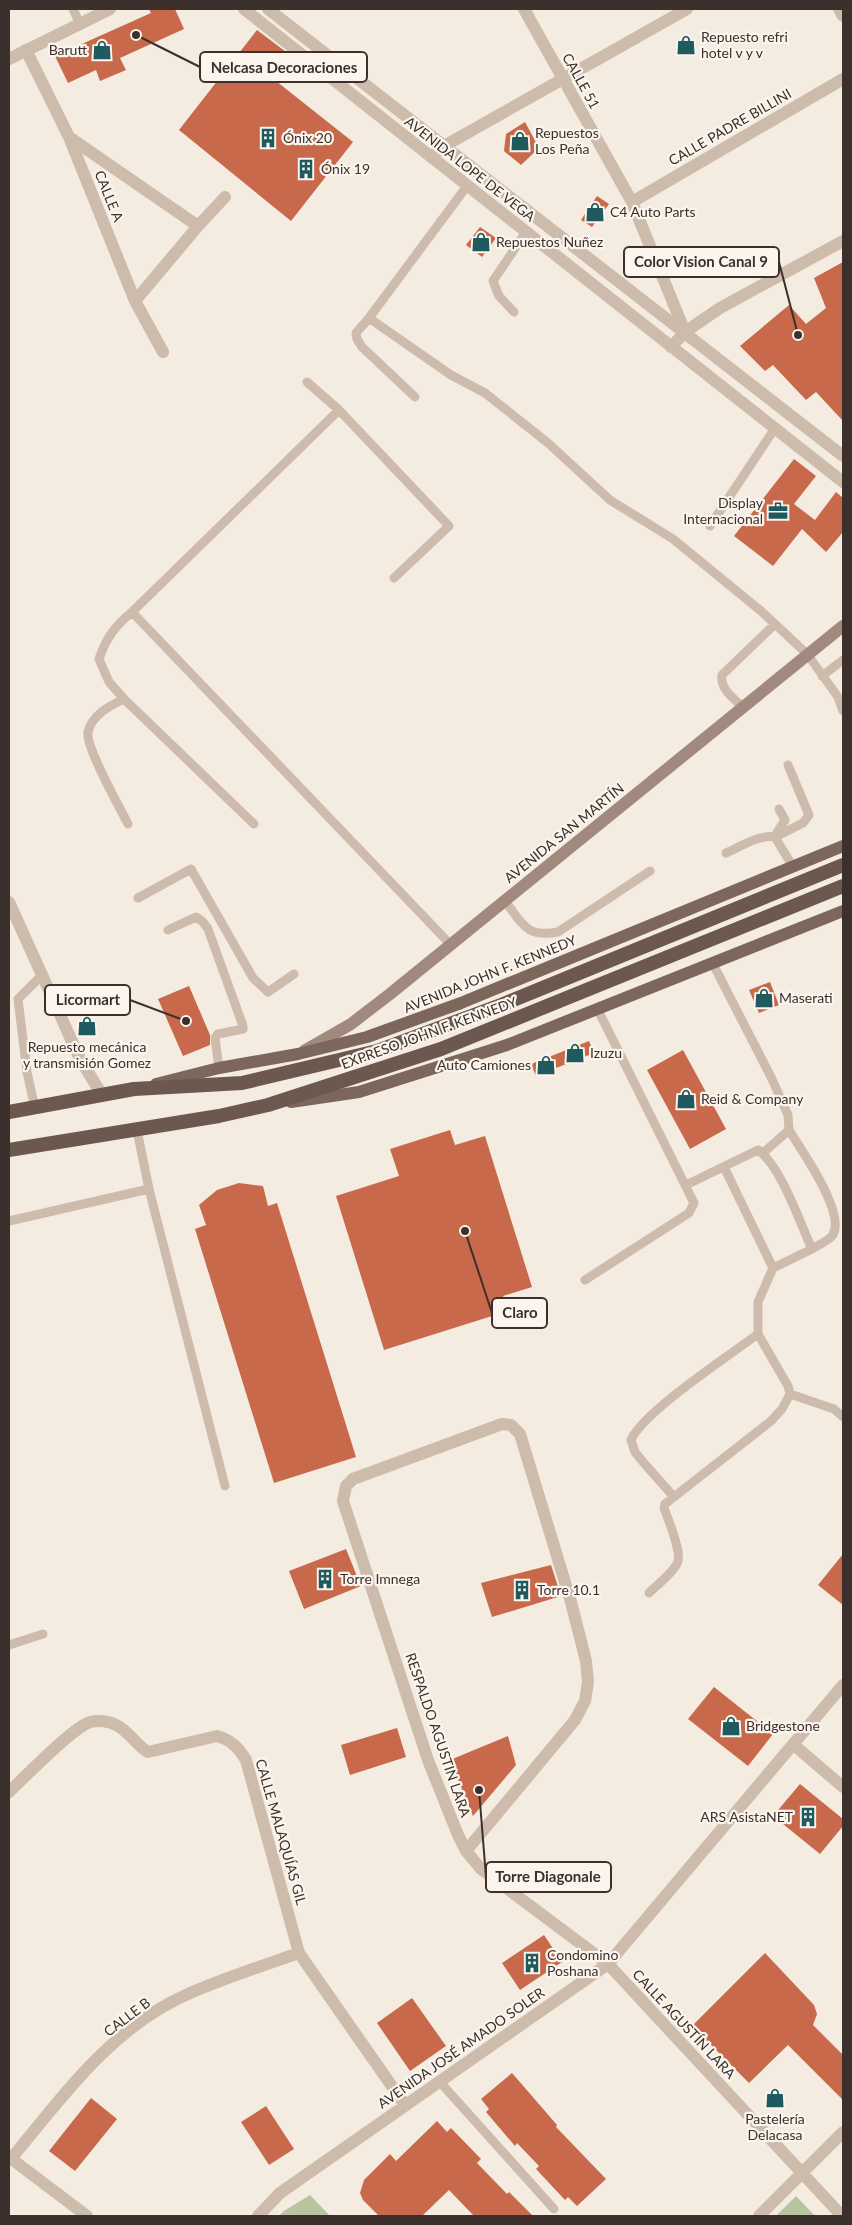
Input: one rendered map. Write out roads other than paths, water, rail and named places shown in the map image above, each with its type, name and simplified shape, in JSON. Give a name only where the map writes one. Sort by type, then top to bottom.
[{"type":"highway","name":"EXPRESO JOHN F. KENNEDY","points":[[9,1112],[134,1089],[242,1083],[377,1051],[500,1005],[843,865]]},
{"type":"highway","name":"EXPRESO JOHN F. KENNEDY","points":[[9,1150],[219,1116],[268,1105],[441,1049],[507,1024],[843,886]]},
{"type":"main road","name":"AVENIDA SAN MARTÍN","points":[[298,1054],[351,1024],[843,626]]},
{"type":"main road","name":"AVENIDA JOHN F. KENNEDY","points":[[134,1089],[219,1068],[298,1054],[367,1037],[461,1003],[843,846]]},
{"type":"main road","points":[[268,1105],[359,1092],[507,1045],[843,910]]},
{"type":"street","points":[[9,59],[110,9]]},
{"type":"street","name":"AVENIDA LOPE DE VEGA","points":[[244,9],[843,482]]},
{"type":"street","name":"AVENIDA LOPE DE VEGA","points":[[268,9],[843,456]]},
{"type":"street","name":"CALLE 51","points":[[524,9],[632,202],[685,332]]},
{"type":"street","points":[[431,157],[444,146],[687,9]]},
{"type":"street","points":[[839,9],[843,16]]},
{"type":"street","name":"CALLE A","points":[[26,50],[69,137],[135,301],[163,352]]},
{"type":"street","name":"CALLE PADRE BILLINI","points":[[632,202],[843,79]]},
{"type":"street","points":[[69,137],[198,226]]},
{"type":"street","points":[[135,301],[225,197]]},
{"type":"street","points":[[671,347],[685,332],[720,308],[843,241]]},
{"type":"street","points":[[9,902],[80,1059],[102,1096]]},
{"type":"street","name":"RESPALDO AGUSTIN LARA","points":[[502,1424],[511,1425],[520,1434],[571,1602],[586,1661],[588,1682],[584,1700],[575,1720],[466,1851],[428,1760],[344,1501],[346,1486],[353,1479],[502,1424]]},
{"type":"street","name":"AVENIDA JOSÉ AMADO SOLER","points":[[258,2216],[280,2193],[608,1964],[843,1685]]},
{"type":"street","name":"CALLE MALAQUÍAS GIL","points":[[9,1792],[67,1738],[89,1722],[102,1721],[117,1725],[138,1746],[148,1752],[217,1736],[228,1739],[240,1749],[246,1760],[299,1953],[405,2105]]},
{"type":"street","points":[[794,1745],[843,1787]]},
{"type":"street","name":"CALLE AGUSTÍN LARA","points":[[466,1851],[481,1869],[608,1964],[842,2216]]},
{"type":"street","name":"CALLE B","points":[[10,2158],[84,2069],[142,2020],[187,1994],[299,1953]]},
{"type":"street","points":[[759,2216],[843,2132]]},
{"type":"street","points":[[10,2158],[87,2216]]},
{"type":"lane","points":[[73,9],[80,24]]},
{"type":"lane","points":[[415,397],[362,347],[357,340],[356,333],[467,186]]},
{"type":"lane","points":[[514,312],[499,296],[493,281],[526,232]]},
{"type":"lane","points":[[369,318],[451,375],[485,393],[548,444],[610,500],[672,539],[761,611],[808,655],[822,676],[840,695],[843,711]]},
{"type":"lane","points":[[307,382],[339,410],[449,526],[394,578]]},
{"type":"lane","points":[[254,824],[124,699],[109,682],[99,658],[105,640],[117,624],[132,612],[339,410]]},
{"type":"lane","points":[[710,526],[775,428]]},
{"type":"lane","points":[[132,612],[450,945]]},
{"type":"lane","points":[[743,708],[724,689],[721,683],[722,675],[775,624]]},
{"type":"lane","points":[[822,676],[843,660]]},
{"type":"lane","points":[[124,699],[111,705],[99,714],[92,722],[88,734],[92,750],[128,824]]},
{"type":"lane","points":[[726,853],[762,838],[775,836],[803,823],[809,815],[788,765]]},
{"type":"lane","points":[[775,836],[784,822],[780,809]]},
{"type":"lane","points":[[775,836],[793,867]]},
{"type":"lane","points":[[138,898],[191,869],[253,978],[268,992],[294,974]]},
{"type":"lane","points":[[505,901],[532,933],[541,935],[558,932],[650,870]]},
{"type":"lane","points":[[168,930],[196,917],[202,920],[208,929],[244,1026],[243,1029],[218,1034],[215,1038],[219,1068]]},
{"type":"lane","points":[[649,1593],[675,1567],[678,1560],[678,1552],[664,1508],[665,1504],[771,1421],[782,1409],[790,1394],[788,1386],[758,1334],[758,1302],[773,1268],[812,1249],[832,1236],[836,1222],[829,1198],[789,1130],[788,1116],[772,1079],[712,962]]},
{"type":"lane","points":[[35,1108],[27,1072],[18,999],[42,975]]},
{"type":"lane","points":[[585,1280],[689,1214],[694,1203],[598,1008]]},
{"type":"lane","points":[[137,1130],[148,1189],[225,1486]]},
{"type":"lane","points":[[763,1153],[789,1130]]},
{"type":"lane","points":[[686,1185],[758,1150],[763,1153],[776,1170],[812,1249]]},
{"type":"lane","points":[[724,1167],[773,1268]]},
{"type":"lane","points":[[9,1220],[148,1189]]},
{"type":"lane","points":[[674,1497],[635,1452],[631,1440],[634,1433],[652,1415],[758,1334]]},
{"type":"lane","points":[[790,1394],[834,1409],[843,1418]]},
{"type":"lane","points":[[9,1645],[43,1634]]},
{"type":"lane","points":[[439,2081],[554,2209]]},
{"type":"place","name":"Nelcasa Decoraciones","points":[[136,35]]},
{"type":"place","name":"Repuesto refri hotel v y v","points":[[686,45]]},
{"type":"place","name":"Barutt","points":[[102,50]]},
{"type":"place","name":"Ónix 20","points":[[268,138]]},
{"type":"place","name":"Repuestos Los Peña","points":[[520,141]]},
{"type":"place","name":"Ónix 19","points":[[306,169]]},
{"type":"place","name":"C4 Auto Parts","points":[[595,212]]},
{"type":"place","name":"Repuestos Nuñez","points":[[481,242]]},
{"type":"place","name":"Color Vision Canal 9","points":[[798,335]]},
{"type":"place","name":"Display Internacional","points":[[778,511]]},
{"type":"place","name":"Maserati","points":[[764,998]]},
{"type":"place","name":"Licormart","points":[[186,1021]]},
{"type":"place","name":"Repuesto mecánica y transmisión Gomez","points":[[87,1026]]},
{"type":"place","name":"Izuzu","points":[[575,1053]]},
{"type":"place","name":"Auto Camiones","points":[[546,1065]]},
{"type":"place","name":"Reid & Company","points":[[686,1099]]},
{"type":"place","name":"Claro","points":[[465,1231]]},
{"type":"place","name":"Torre Imnega","points":[[325,1579]]},
{"type":"place","name":"Torre 10.1","points":[[522,1590]]},
{"type":"place","name":"Bridgestone","points":[[731,1726]]},
{"type":"place","name":"Torre Diagonale","points":[[479,1790]]},
{"type":"place","name":"ARS AsistaNET","points":[[808,1817]]},
{"type":"place","name":"Condomino Poshana","points":[[532,1963]]},
{"type":"place","name":"Pastelería Delacasa","points":[[775,2098]]}]
